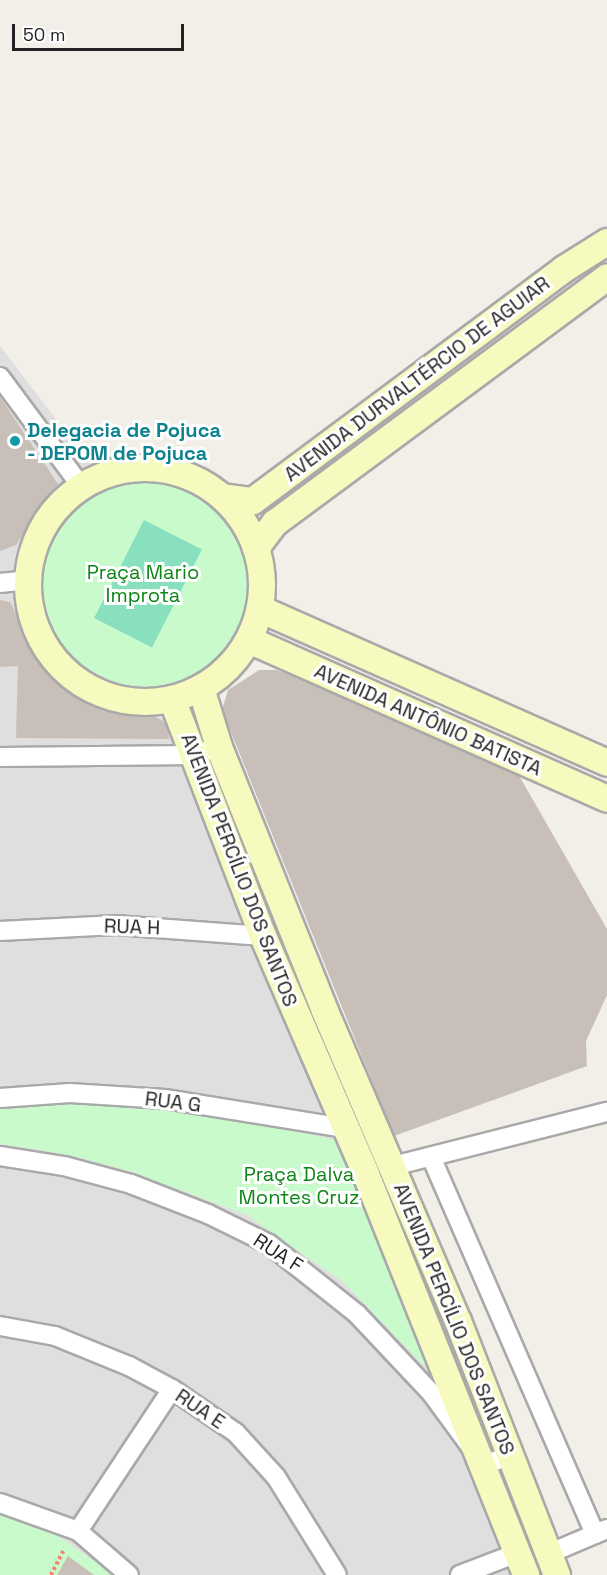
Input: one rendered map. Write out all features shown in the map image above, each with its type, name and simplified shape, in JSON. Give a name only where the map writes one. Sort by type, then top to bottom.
[{"type":"street","name":"AVENIDA DURVALTÉRCIO DE AGUIAR","points":[[223,497],[254,501],[564,269],[607,242]]},
{"type":"street","name":"AVENIDA DURVALTÉRCIO DE AGUIAR","points":[[256,548],[275,523],[489,362],[607,277]]},
{"type":"street","points":[[474,337],[489,362]]},
{"type":"street","points":[[0,377],[81,486]]},
{"type":"street","points":[[139,468],[169,470],[198,480],[223,497],[236,510],[256,548],[263,584],[260,609],[249,640],[236,659],[201,688],[172,699],[107,696],[64,670],[35,629],[27,580],[31,552],[43,526],[59,504],[81,486],[109,473],[139,468]]},
{"type":"street","points":[[0,583],[27,580]]},
{"type":"street","name":"AVENIDA ANTÔNIO BATISTA","points":[[260,609],[607,763]]},
{"type":"street","name":"AVENIDA ANTÔNIO BATISTA","points":[[249,640],[607,799]]},
{"type":"street","name":"AVENIDA PERCÍLIO DOS SANTOS","points":[[201,688],[219,747],[307,958],[325,1011],[350,1063],[393,1166],[552,1565]]},
{"type":"street","name":"AVENIDA PERCÍLIO DOS SANTOS","points":[[172,699],[263,936],[484,1465],[521,1564]]},
{"type":"street","points":[[0,757],[194,755],[219,747]]},
{"type":"street","name":"RUA H","points":[[0,931],[116,925],[263,936]]},
{"type":"street","points":[[278,971],[307,958]]},
{"type":"street","points":[[321,1075],[350,1063]]},
{"type":"street","name":"RUA G","points":[[0,1098],[70,1093],[165,1099],[347,1134]]},
{"type":"street","points":[[393,1166],[432,1159],[516,1133],[607,1112]]},
{"type":"street","points":[[347,1134],[378,1130]]},
{"type":"street","name":"RUA F","points":[[0,1156],[64,1166],[131,1184],[208,1214],[269,1244],[357,1314],[432,1394],[484,1465]]},
{"type":"street","points":[[432,1159],[601,1532],[552,1565]]},
{"type":"street","name":"RUA E","points":[[0,1326],[55,1336],[129,1366],[172,1389],[236,1433],[276,1477],[337,1575]]},
{"type":"street","points":[[78,1531],[172,1389]]},
{"type":"street","points":[[484,1465],[509,1456]]},
{"type":"street","points":[[0,1503],[78,1531],[129,1575]]},
{"type":"street","points":[[460,1575],[521,1564]]},
{"type":"path","points":[[51,1575],[65,1548]]},
{"type":"shaded area","points":[[0,346],[85,457],[170,453],[219,477],[269,551],[273,602],[251,655],[224,686],[194,700],[542,1575],[0,1575]]},
{"type":"green space","name":"Praça Mario Improta","points":[[144,480],[164,482],[184,488],[202,498],[218,511],[231,527],[241,545],[247,565],[249,585],[247,605],[241,625],[231,643],[218,659],[202,672],[184,682],[164,688],[144,690],[124,688],[104,682],[86,672],[70,659],[57,643],[47,625],[41,605],[39,585],[41,565],[47,545],[57,527],[70,511],[86,498],[104,488],[124,482]]},
{"type":"green space","points":[[144,520],[202,550],[152,648],[94,618]]},
{"type":"green space","name":"Praça Dalva Montes Cruz","points":[[46,1101],[166,1111],[278,1127],[338,1141],[439,1381],[343,1282],[247,1215],[130,1171],[65,1154],[0,1144],[0,1107]]},
{"type":"green space","points":[[0,1510],[55,1534],[114,1575],[0,1575]]},
{"type":"building","name":"Delegacia de Pojuca - DEPOM de Pojuca","points":[[0,397],[58,484],[16,545],[0,551]]},
{"type":"building","points":[[0,600],[10,602],[41,662],[69,688],[107,705],[150,714],[167,723],[169,739],[16,738],[18,666],[0,667]]},
{"type":"building","points":[[259,670],[276,670],[328,686],[513,765],[607,929],[607,995],[586,1041],[587,1066],[394,1136],[222,710],[228,690]]},
{"type":"building","points":[[68,1556],[94,1575],[57,1575]]},
{"type":"place","name":"Delegacia de Pojuca - DEPOM de Pojuca","points":[[15,441]]}]
